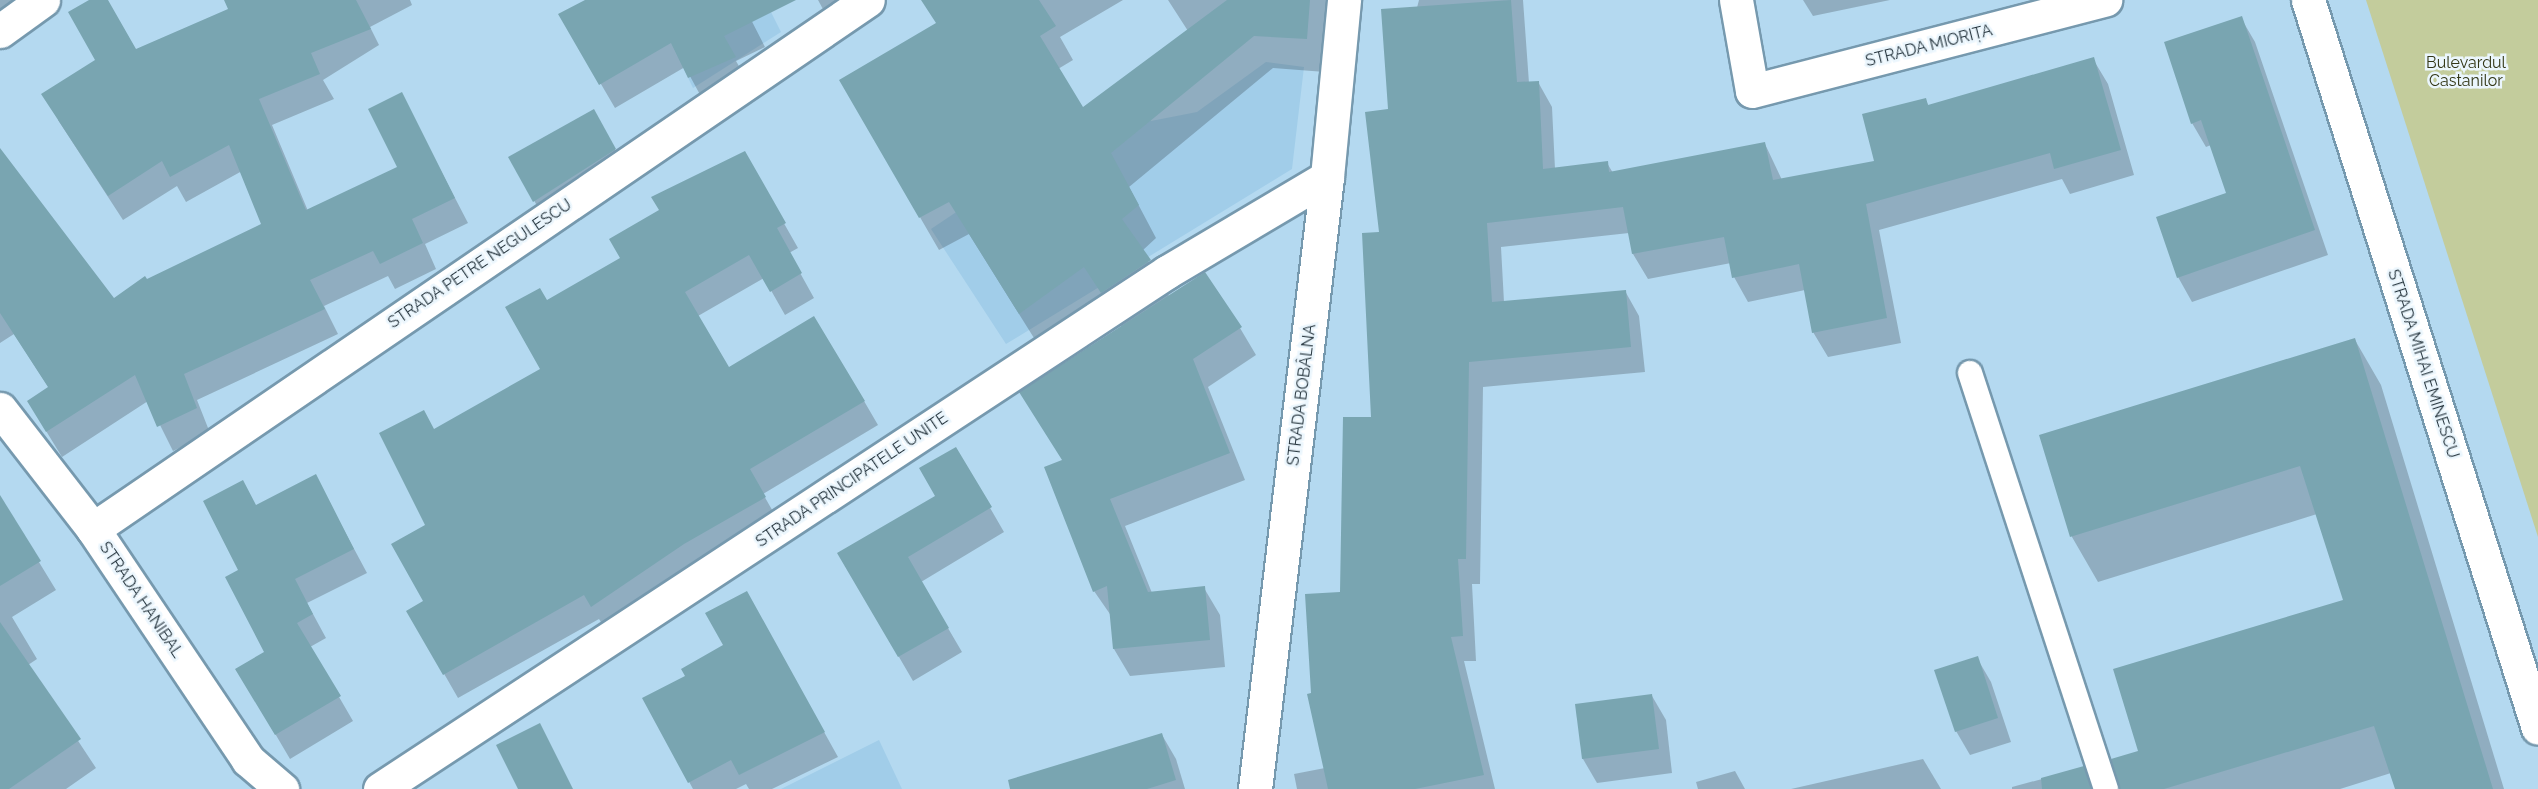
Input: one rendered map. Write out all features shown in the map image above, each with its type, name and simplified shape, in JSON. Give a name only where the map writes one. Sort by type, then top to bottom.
[{"type":"street","points":[[0,31],[43,0]]},
{"type":"street","name":"STRADA PETRE NEGULESCU","points":[[93,529],[868,0]]},
{"type":"street","name":"STRADA BOBÂLNA","points":[[1255,789],[1327,177],[1344,0]]},
{"type":"street","name":"STRADA MIORIȚA","points":[[1736,0],[1752,91],[2105,0]]},
{"type":"street","name":"STRADA MIHAI EMINESCU","points":[[2307,0],[2538,728]]},
{"type":"street","name":"STRADA PRINCIPATELE UNITE","points":[[380,789],[1167,272],[1327,177]]},
{"type":"street","name":"STRADA HANIBAL","points":[[0,410],[93,529],[248,760],[282,789]]},
{"type":"lane","points":[[1970,373],[2106,789]]},
{"type":"shaded area","points":[[651,0],[765,0],[781,32],[693,88]]},
{"type":"shaded area","points":[[1266,62],[1304,67],[1292,169],[1006,344],[931,229],[1133,94],[1151,121],[1197,112]]},
{"type":"shaded area","points":[[879,740],[902,789],[781,789]]},
{"type":"green space","name":"Bulevardul Castanilor","points":[[2366,0],[2538,0],[2538,537]]},
{"type":"building","points":[[89,0],[108,0],[136,49],[228,9],[224,0],[356,0],[371,29],[311,53],[320,74],[259,99],[306,210],[397,167],[368,109],[402,92],[455,198],[412,219],[423,243],[380,264],[373,251],[310,280],[325,309],[184,374],[197,408],[157,427],[135,375],[46,432],[27,401],[48,387],[0,313],[0,148],[114,298],[145,276],[147,279],[261,224],[229,145],[170,177],[162,161],[108,196],[41,94],[95,60],[68,12]]},
{"type":"building","points":[[585,0],[796,0],[724,36],[736,57],[688,78],[671,43],[599,85],[558,14]]},
{"type":"building","points":[[921,0],[1039,0],[1056,26],[1040,36],[1083,107],[1227,0],[1310,0],[1307,39],[1254,36],[1111,153],[1139,205],[1122,219],[1151,260],[1101,293],[1084,267],[1019,314],[949,202],[919,218],[839,80],[936,23]]},
{"type":"building","points":[[1511,0],[1517,82],[1539,81],[1543,169],[1608,161],[1609,172],[1765,142],[1773,180],[1874,161],[1862,114],[1926,98],[1928,105],[2094,57],[2121,150],[2054,169],[2050,153],[1866,204],[1887,318],[1812,333],[1799,264],[1732,278],[1724,237],[1632,254],[1623,207],[1487,223],[1492,302],[1626,290],[1631,347],[1469,362],[1466,559],[1458,559],[1463,636],[1451,637],[1484,775],[1415,789],[1328,789],[1307,694],[1311,693],[1305,594],[1340,592],[1343,417],[1371,417],[1362,233],[1379,232],[1365,112],[1388,109],[1381,9]]},
{"type":"building","points":[[2242,16],[2315,230],[2177,278],[2156,217],[2226,193],[2201,120],[2191,124],[2164,42]]},
{"type":"building","points":[[594,109],[616,149],[533,202],[508,157]]},
{"type":"building","points":[[745,151],[786,223],[777,228],[802,273],[770,292],[749,255],[685,292],[729,367],[814,316],[865,401],[750,469],[766,497],[684,544],[591,607],[584,595],[443,675],[406,611],[423,601],[391,544],[425,525],[379,433],[424,410],[434,429],[540,369],[505,307],[540,288],[547,300],[620,258],[609,239],[659,210],[651,197]]},
{"type":"building","points":[[1205,272],[1242,327],[1193,359],[1230,453],[1110,499],[1148,592],[1205,586],[1210,640],[1113,649],[1107,586],[1093,592],[1044,467],[1062,460],[1019,392]]},
{"type":"building","points":[[2355,338],[2493,789],[2395,789],[2374,726],[2164,789],[2120,789],[2111,759],[2138,751],[2113,669],[2343,600],[2300,466],[2070,537],[2039,435]]},
{"type":"building","points":[[956,447],[992,507],[908,557],[949,628],[898,657],[837,553],[935,496],[919,468]]},
{"type":"building","points":[[316,474],[354,549],[295,579],[313,614],[297,623],[341,696],[275,735],[235,669],[264,652],[225,577],[238,570],[203,501],[243,480],[256,505]]},
{"type":"building","points":[[0,495],[41,561],[0,586]]},
{"type":"building","points":[[747,591],[825,732],[739,775],[731,760],[688,783],[642,698],[685,676],[681,669],[723,645],[705,613]]},
{"type":"building","points":[[0,622],[81,739],[9,789],[0,789]]},
{"type":"building","points":[[1978,656],[1998,718],[1955,732],[1934,670]]},
{"type":"building","points":[[1652,694],[1659,749],[1582,759],[1575,704]]},
{"type":"building","points":[[540,723],[573,789],[518,789],[496,745]]},
{"type":"building","points":[[1162,733],[1176,780],[1147,789],[1010,789],[1008,780]]},
{"type":"building","points":[[2084,766],[2091,789],[2042,789],[2041,778]]}]
